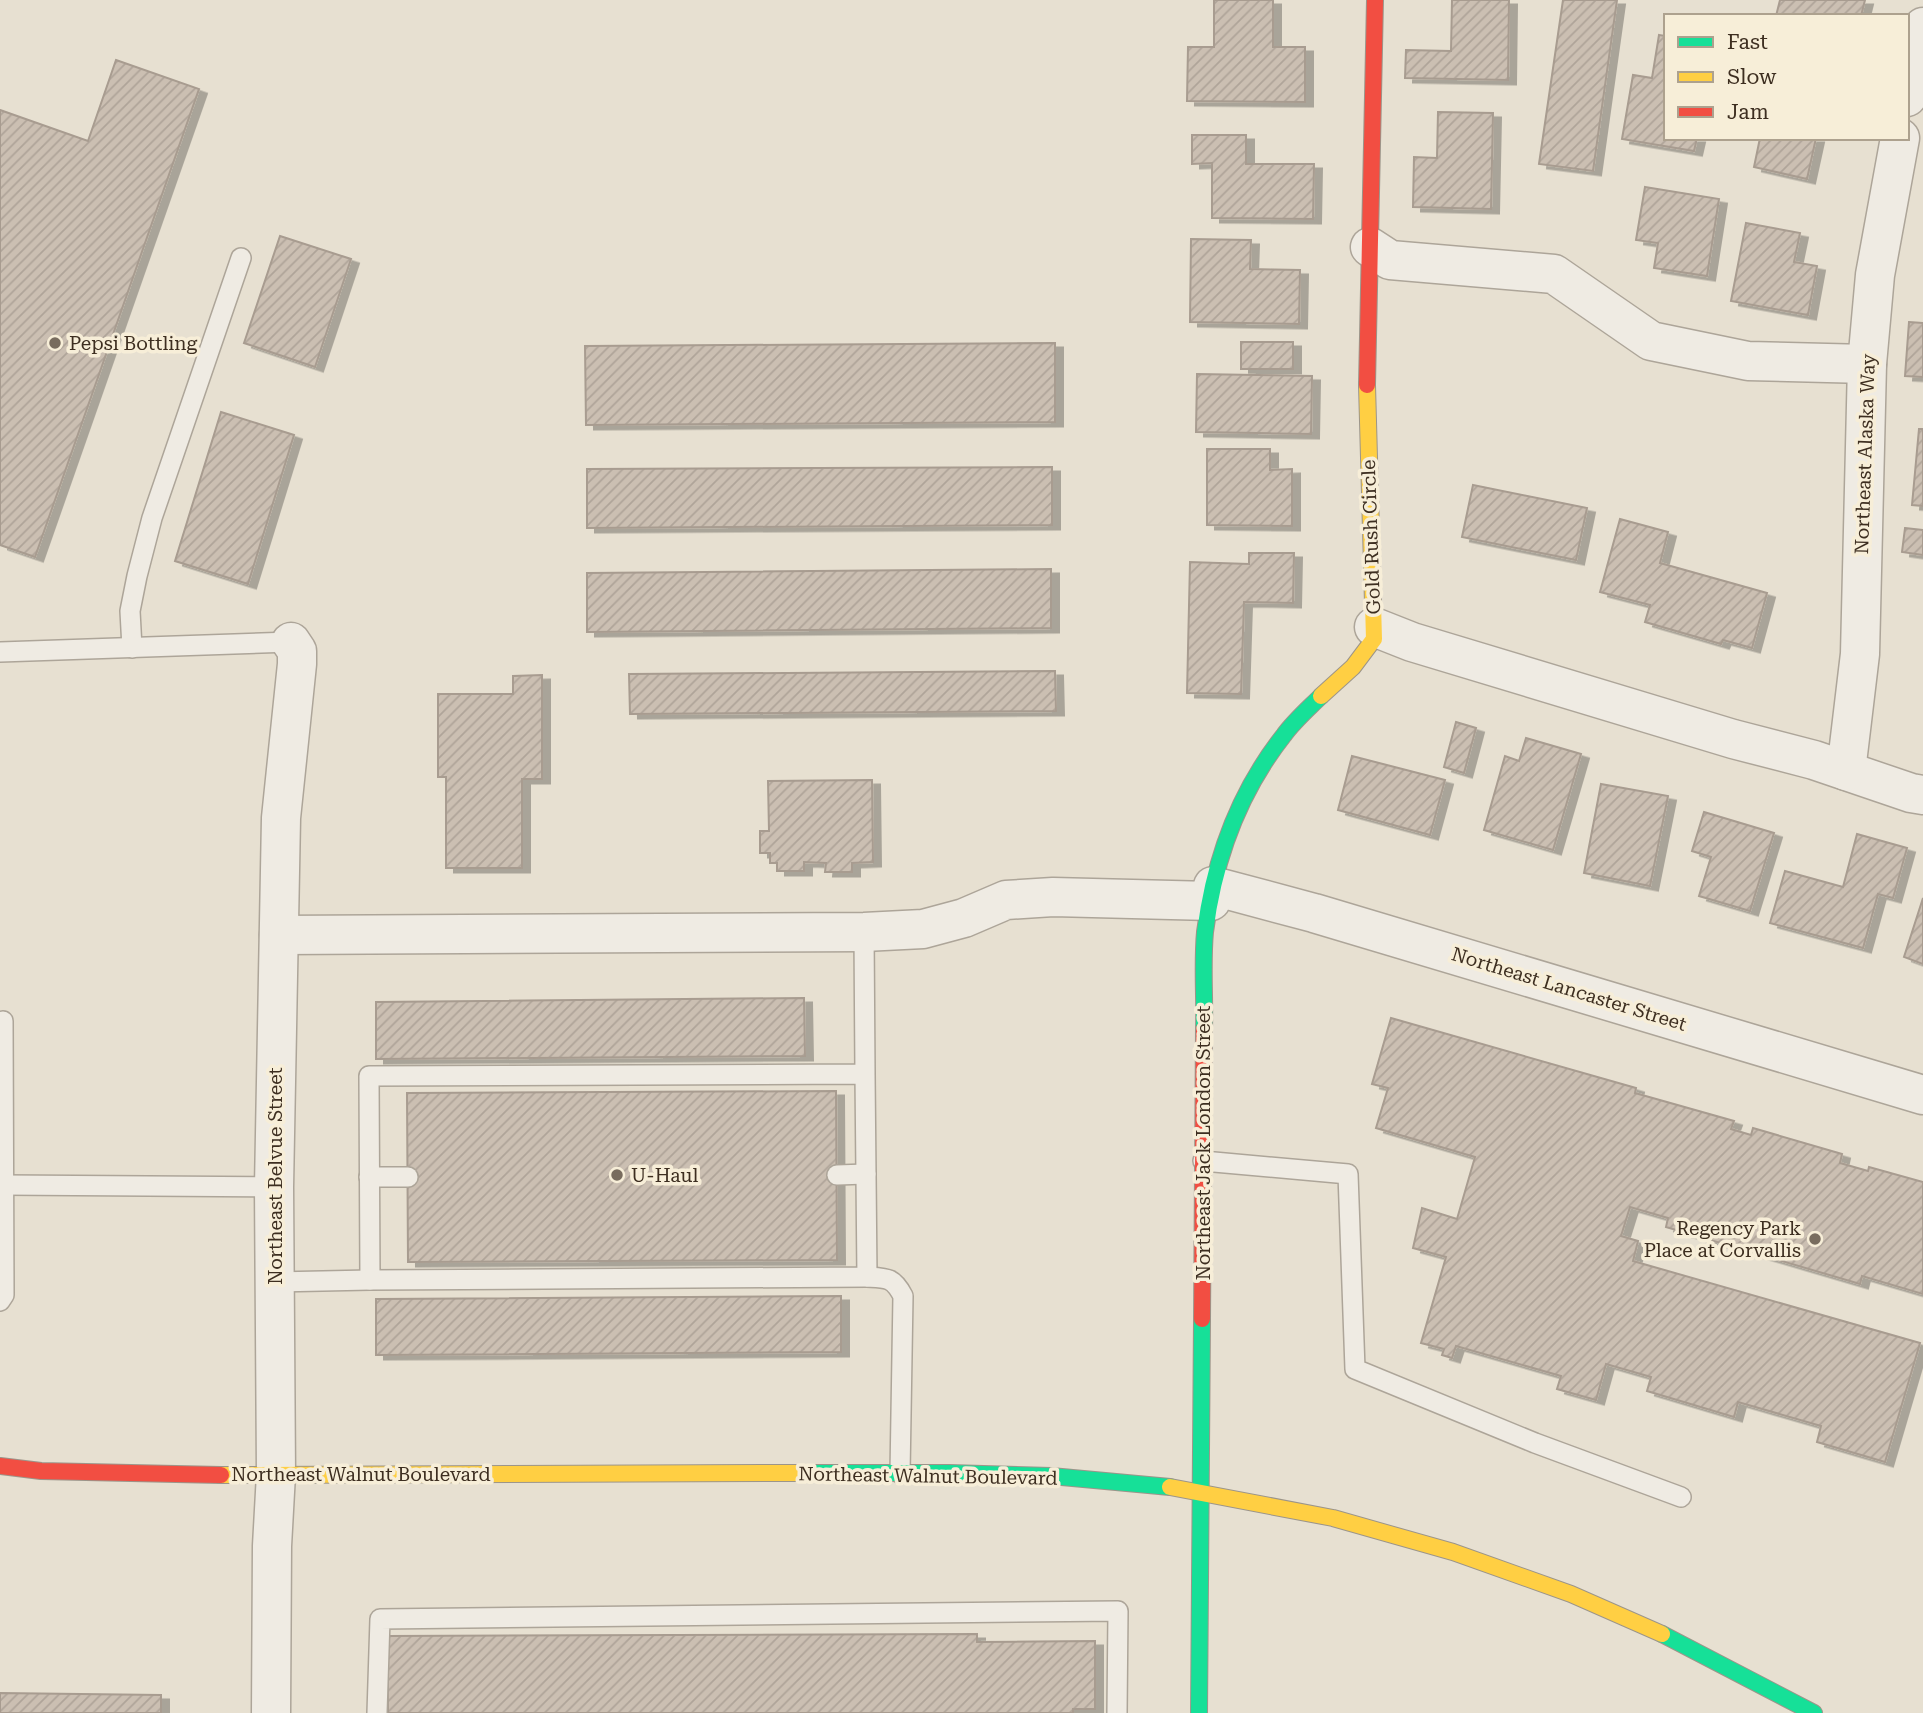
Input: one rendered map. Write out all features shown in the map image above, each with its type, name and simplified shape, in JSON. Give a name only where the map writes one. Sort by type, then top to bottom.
[{"type":"main road","name":"Gold Rush Circle","points":[[1374,627],[1367,409],[1375,0]]},
{"type":"main road","name":"Northeast Jack London Street","points":[[1199,1713],[1205,935],[1212,894],[1227,838],[1246,792],[1284,734],[1334,682],[1353,667],[1374,639],[1374,627]]},
{"type":"main road","name":"Northeast Walnut Boulevard","points":[[0,1466],[41,1471],[276,1474],[900,1473],[1051,1476],[1202,1491],[1333,1518],[1453,1552],[1558,1589],[1685,1644],[1814,1713]]},
{"type":"street","points":[[1909,88],[1923,27]]},
{"type":"street","name":"Northeast Alaska Way","points":[[1846,771],[1860,654],[1867,364],[1875,275],[1899,140]]},
{"type":"street","points":[[1370,247],[1390,260],[1553,274],[1651,341],[1748,361],[1867,364]]},
{"type":"street","name":"Gold Rush Circle","points":[[1374,627],[1412,642],[1733,739],[1814,760],[1923,795]]},
{"type":"street","name":"Northeast Belvue Street","points":[[271,1713],[272,1546],[276,1474],[274,1187],[281,818],[297,664],[297,652],[290,642]]},
{"type":"street","name":"Northeast Lancaster Street","points":[[279,935],[864,932],[923,929],[964,918],[1006,900],[1212,894],[1314,913],[1923,1095]]},
{"type":"lane","points":[[132,648],[130,611],[152,518],[241,258]]},
{"type":"lane","points":[[0,652],[290,642]]},
{"type":"lane","points":[[864,932],[867,1277]]},
{"type":"lane","points":[[0,1301],[4,1294],[3,1021]]},
{"type":"lane","points":[[370,1280],[369,1076],[865,1074]]},
{"type":"lane","points":[[1203,1161],[1349,1174],[1355,1369],[1535,1443],[1681,1497]]},
{"type":"lane","points":[[837,1175],[866,1174]]},
{"type":"lane","points":[[369,1177],[408,1177]]},
{"type":"lane","points":[[3,1185],[274,1187]]},
{"type":"lane","points":[[275,1282],[887,1278],[897,1284],[903,1296],[900,1473]]},
{"type":"lane","points":[[377,1713],[380,1619],[1118,1611],[1117,1713]]},
{"type":"building","points":[[1214,0],[1273,0],[1273,47],[1305,47],[1305,102],[1187,101],[1188,47],[1214,47]]},
{"type":"building","points":[[1452,0],[1509,0],[1508,80],[1405,78],[1406,50],[1451,51]]},
{"type":"building","points":[[1563,0],[1617,0],[1593,171],[1539,164]]},
{"type":"building","points":[[1780,0],[1865,0],[1862,14],[1776,14]]},
{"type":"building","points":[[1659,35],[1664,36],[1664,140],[1697,140],[1694,151],[1622,139],[1633,75],[1652,78]]},
{"type":"building","name":"Pepsi Bottling","points":[[116,60],[199,89],[35,557],[0,545],[0,110],[88,141]]},
{"type":"building","points":[[1438,112],[1493,113],[1491,209],[1413,207],[1414,157],[1437,158]]},
{"type":"building","points":[[1192,135],[1246,135],[1246,164],[1314,164],[1313,219],[1212,218],[1212,163],[1192,164]]},
{"type":"building","points":[[1760,140],[1816,140],[1807,179],[1754,167]]},
{"type":"building","points":[[1645,187],[1719,199],[1707,276],[1654,268],[1658,243],[1636,240]]},
{"type":"building","points":[[1746,223],[1800,233],[1794,262],[1817,266],[1808,315],[1731,301]]},
{"type":"building","points":[[280,236],[351,259],[315,367],[244,343]]},
{"type":"building","points":[[1191,239],[1251,240],[1250,269],[1300,270],[1299,324],[1190,322]]},
{"type":"building","points":[[1909,322],[1923,323],[1923,377],[1905,376]]},
{"type":"building","points":[[1241,342],[1293,342],[1293,369],[1241,369]]},
{"type":"building","points":[[1055,343],[1055,422],[586,425],[585,346]]},
{"type":"building","points":[[1197,374],[1312,376],[1311,434],[1196,432]]},
{"type":"building","points":[[221,412],[294,435],[248,584],[175,561]]},
{"type":"building","points":[[1919,429],[1923,429],[1923,506],[1912,505]]},
{"type":"building","points":[[1207,449],[1270,449],[1270,470],[1292,469],[1292,526],[1207,525]]},
{"type":"building","points":[[1052,467],[1052,525],[587,528],[587,469]]},
{"type":"building","points":[[1473,485],[1587,508],[1576,560],[1462,537]]},
{"type":"building","points":[[1620,519],[1668,532],[1660,563],[1767,593],[1752,648],[1723,640],[1721,644],[1645,622],[1650,605],[1600,592]]},
{"type":"building","points":[[1905,528],[1923,530],[1923,555],[1902,552]]},
{"type":"building","points":[[1249,553],[1294,553],[1293,603],[1244,602],[1241,694],[1187,693],[1190,562],[1249,564]]},
{"type":"building","points":[[1051,569],[1051,628],[587,632],[587,573]]},
{"type":"building","points":[[1055,671],[1056,711],[630,714],[629,674]]},
{"type":"building","points":[[542,675],[542,779],[522,779],[522,868],[446,868],[446,777],[438,777],[438,694],[513,694],[513,676]]},
{"type":"building","points":[[1456,722],[1476,728],[1464,773],[1444,767]]},
{"type":"building","points":[[1526,738],[1581,754],[1553,850],[1484,830],[1505,756],[1519,761]]},
{"type":"building","points":[[1352,756],[1445,780],[1430,835],[1338,810]]},
{"type":"building","points":[[872,780],[873,862],[852,863],[852,872],[825,872],[826,863],[804,862],[804,871],[777,871],[777,863],[770,863],[770,853],[760,853],[760,831],[769,831],[768,781]]},
{"type":"building","points":[[1601,784],[1668,796],[1650,886],[1584,873]]},
{"type":"building","points":[[1704,812],[1774,833],[1750,911],[1699,896],[1711,857],[1692,851]]},
{"type":"building","points":[[1857,834],[1907,848],[1893,898],[1878,894],[1863,948],[1770,923],[1785,871],[1843,887]]},
{"type":"building","points":[[1923,898],[1923,964],[1904,957]]},
{"type":"building","points":[[804,998],[805,1056],[376,1059],[376,1002]]},
{"type":"building","name":"Regency Park Place at Corvallis","points":[[1391,1018],[1636,1088],[1635,1093],[1734,1121],[1731,1129],[1751,1135],[1753,1128],[1842,1154],[1840,1163],[1868,1171],[1869,1167],[1923,1182],[1923,1294],[1862,1276],[1860,1284],[1666,1227],[1668,1218],[1630,1207],[1621,1236],[1638,1241],[1633,1261],[1920,1343],[1885,1462],[1817,1442],[1821,1426],[1738,1402],[1734,1417],[1647,1391],[1651,1377],[1606,1364],[1596,1400],[1557,1389],[1561,1376],[1456,1346],[1452,1358],[1442,1355],[1444,1349],[1421,1343],[1446,1257],[1413,1248],[1422,1208],[1457,1219],[1475,1157],[1376,1128],[1388,1088],[1372,1084]]},
{"type":"building","points":[[836,1091],[837,1260],[408,1262],[407,1093]]},
{"type":"building","points":[[841,1296],[841,1352],[376,1355],[376,1299]]},
{"type":"building","points":[[977,1634],[977,1642],[1095,1641],[1095,1709],[1073,1709],[1073,1713],[388,1713],[387,1636]]},
{"type":"building","points":[[0,1693],[161,1695],[161,1713],[0,1713]]},
{"type":"traffic: fast","points":[[1204,1029],[1205,932],[1222,853],[1242,804],[1268,757],[1292,725],[1321,696]]},
{"type":"traffic: fast","points":[[1199,1713],[1202,1319]]},
{"type":"traffic: fast","points":[[796,1473],[1051,1476],[1170,1487]]},
{"type":"traffic: fast","points":[[1662,1634],[1814,1713]]},
{"type":"traffic: slow","points":[[1321,696],[1353,667],[1374,639],[1367,385]]},
{"type":"traffic: slow","points":[[221,1475],[796,1473]]},
{"type":"traffic: slow","points":[[1170,1487],[1333,1518],[1453,1552],[1571,1594],[1662,1634]]},
{"type":"traffic: jam","points":[[1367,385],[1375,0]]},
{"type":"traffic: jam","points":[[1202,1319],[1204,1029]]},
{"type":"traffic: jam","points":[[0,1466],[41,1471],[221,1475]]},
{"type":"place","name":"Pepsi Bottling","points":[[55,343]]},
{"type":"place","name":"U-Haul","points":[[617,1175]]},
{"type":"place","name":"Regency Park Place at Corvallis","points":[[1815,1239]]}]
